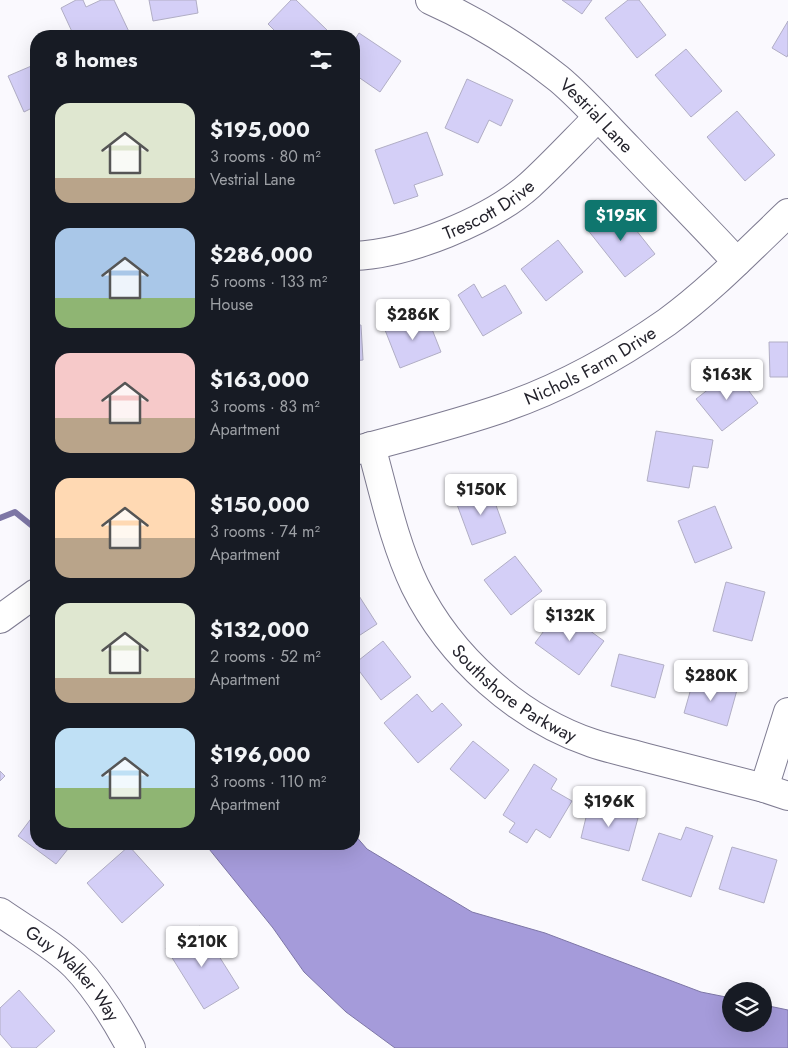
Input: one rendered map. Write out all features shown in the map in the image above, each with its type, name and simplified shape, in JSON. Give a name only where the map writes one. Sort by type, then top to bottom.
[{"type":"street","name":"Vestrial Lane","points":[[430,0],[464,7],[561,81],[737,262]]},
{"type":"street","name":"Trescott Drive","points":[[360,255],[408,247],[462,227],[492,212],[528,186],[598,117]]},
{"type":"street","name":"Nichols Farm Drive","points":[[362,448],[450,425],[504,408],[573,378],[620,353],[668,321],[710,287],[788,213]]},
{"type":"street","name":"Southshore Parkway","points":[[362,448],[416,588],[435,621],[461,654],[490,683],[521,707],[557,728],[592,743],[776,792]]},
{"type":"street","points":[[0,619],[30,597]]},
{"type":"street","points":[[776,792],[788,712]]},
{"type":"street","name":"Guy Walker Way","points":[[0,912],[74,966],[100,998],[131,1048]]},
{"type":"shaded area","points":[[360,841],[367,849],[472,912],[545,933],[701,992],[722,996],[722,1032],[772,1032],[772,1007],[788,1010],[788,1048],[395,1048],[346,1012],[304,972],[273,928],[210,850],[360,850]]},
{"type":"building","points":[[76,0],[83,0],[86,7],[101,0],[114,0],[128,30],[71,30],[61,8]]},
{"type":"building","points":[[149,0],[196,0],[198,13],[153,21]]},
{"type":"building","points":[[291,0],[296,0],[327,30],[274,30],[268,24]]},
{"type":"building","points":[[562,0],[592,0],[582,14]]},
{"type":"building","points":[[628,0],[639,0],[666,35],[637,58],[605,18]]},
{"type":"building","points":[[788,21],[788,54],[787,57],[772,48]]},
{"type":"building","points":[[360,34],[401,61],[380,92],[360,78]]},
{"type":"building","points":[[686,49],[722,91],[691,117],[655,75]]},
{"type":"building","points":[[30,67],[30,109],[24,112],[8,76]]},
{"type":"building","points":[[467,79],[513,100],[501,126],[489,120],[478,143],[445,128]]},
{"type":"building","points":[[737,111],[775,155],[745,181],[707,137]]},
{"type":"building","points":[[427,132],[443,175],[414,185],[418,196],[394,204],[375,150]]},
{"type":"building","points":[[617,206],[655,254],[625,277],[587,229]]},
{"type":"building","points":[[558,240],[583,272],[546,301],[521,269]]},
{"type":"building","points":[[474,284],[482,298],[505,285],[522,313],[483,336],[458,295]]},
{"type":"building","points":[[426,314],[441,352],[400,368],[385,330]]},
{"type":"building","points":[[360,325],[361,325],[363,360],[360,360]]},
{"type":"building","points":[[769,342],[788,342],[788,377],[770,377]]},
{"type":"building","points":[[733,370],[758,403],[722,431],[696,399]]},
{"type":"building","points":[[656,431],[713,440],[708,468],[693,466],[689,488],[647,481]]},
{"type":"building","points":[[489,486],[506,533],[472,545],[455,499]]},
{"type":"building","points":[[715,506],[732,548],[695,563],[678,521]]},
{"type":"building","points":[[515,556],[542,591],[511,615],[484,580]]},
{"type":"building","points":[[726,582],[765,592],[752,641],[713,631]]},
{"type":"building","points":[[360,597],[377,624],[360,635]]},
{"type":"building","points":[[560,609],[604,641],[579,675],[535,643]]},
{"type":"building","points":[[383,641],[411,677],[381,700],[360,672],[360,659]]},
{"type":"building","points":[[619,654],[664,665],[655,698],[611,686]]},
{"type":"building","points":[[694,678],[737,690],[727,726],[684,713]]},
{"type":"building","points":[[417,694],[432,712],[442,703],[462,725],[418,763],[384,723]]},
{"type":"building","points":[[473,741],[509,770],[485,799],[450,769]]},
{"type":"building","points":[[534,764],[557,779],[551,789],[572,801],[550,838],[536,829],[527,843],[509,832],[515,823],[503,815]]},
{"type":"building","points":[[0,771],[5,776],[0,781]]},
{"type":"building","points":[[589,805],[638,818],[629,851],[581,838]]},
{"type":"building","points":[[30,820],[30,845],[18,836]]},
{"type":"building","points":[[686,827],[713,836],[691,897],[642,880],[659,833],[681,840]]},
{"type":"building","points":[[732,847],[777,860],[764,903],[719,889]]},
{"type":"building","points":[[37,850],[67,850],[56,864]]},
{"type":"building","points":[[124,850],[133,850],[164,885],[122,923],[87,883]]},
{"type":"building","points":[[200,926],[239,988],[204,1009],[166,948]]},
{"type":"building","points":[[19,990],[55,1031],[36,1048],[12,1048],[0,1034],[0,1008]]},
{"type":"waterway","points":[[0,518],[15,512],[30,524]]}]
